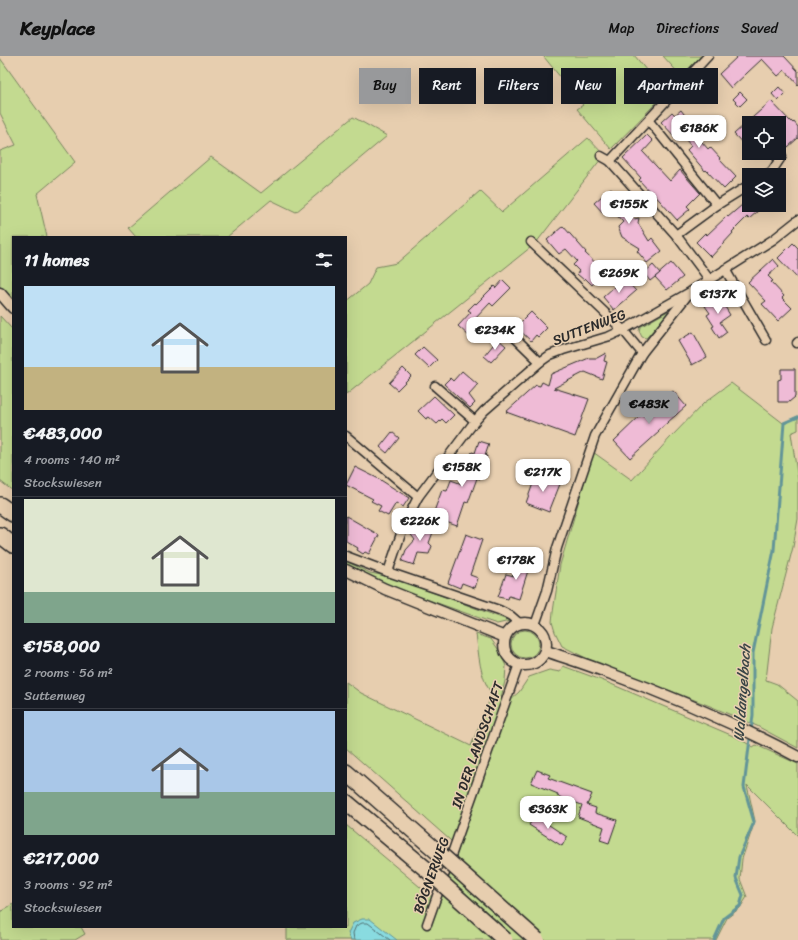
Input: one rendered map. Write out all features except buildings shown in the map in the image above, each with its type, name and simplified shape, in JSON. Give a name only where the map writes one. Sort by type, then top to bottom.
[{"type":"highway","points":[[0,505],[12,513]]},
{"type":"highway","points":[[0,535],[12,544]]},
{"type":"highway","points":[[347,773],[537,940]]},
{"type":"highway","points":[[347,803],[426,869],[505,940]]},
{"type":"street","points":[[610,161],[649,121],[708,56]]},
{"type":"street","points":[[649,121],[718,205]]},
{"type":"street","points":[[601,156],[610,161],[676,235],[709,279]]},
{"type":"street","points":[[676,235],[742,190]]},
{"type":"street","points":[[534,625],[547,591],[557,548],[595,436],[642,353],[690,292],[774,239],[798,220]]},
{"type":"street","points":[[530,242],[623,330],[642,353]]},
{"type":"street","points":[[725,269],[766,340]]},
{"type":"street","name":"SUTTENWEG","points":[[388,572],[404,524],[418,497],[484,411],[540,362],[563,350],[610,336],[623,330],[690,292]]},
{"type":"street","points":[[0,293],[12,307]]},
{"type":"street","points":[[501,324],[540,362]]},
{"type":"street","points":[[435,386],[475,421]]},
{"type":"street","points":[[347,437],[418,497]]},
{"type":"street","points":[[347,556],[499,610],[511,616],[519,623]]},
{"type":"street","points":[[347,570],[386,589],[505,637]]},
{"type":"street","points":[[519,623],[530,623],[534,625],[540,628],[546,638],[546,650],[537,662],[530,665],[519,664],[510,659],[506,653],[504,646],[505,637],[513,626],[519,623]]},
{"type":"street","points":[[546,650],[613,674],[723,720],[798,757]]},
{"type":"street","name":"IN DER LANDSCHAFT","points":[[459,835],[519,664]]},
{"type":"street","name":"BÖGNERWEG","points":[[427,924],[459,835]]},
{"type":"green space","points":[[635,56],[644,68],[624,68],[624,104],[655,104],[611,149],[577,109],[583,105],[582,104],[616,104],[616,68],[561,68],[561,78],[544,57]]},
{"type":"green space","points":[[663,56],[701,56],[689,68],[674,68]]},
{"type":"green space","points":[[0,58],[75,162],[37,194],[47,236],[12,236],[12,300],[0,286],[0,151],[16,145],[0,113]]},
{"type":"green space","points":[[353,117],[387,136],[296,212],[271,200],[228,236],[135,236],[128,228],[211,157],[261,193]]},
{"type":"green space","points":[[588,138],[604,155],[536,243],[347,394],[347,301],[368,284],[376,267],[397,263],[480,191],[502,212]]},
{"type":"green space","points":[[668,311],[669,312],[646,338],[642,337],[639,331],[640,327]]},
{"type":"green space","points":[[0,316],[12,329],[12,490],[0,481]]},
{"type":"green space","points":[[731,383],[783,423],[798,416],[798,430],[791,433],[798,480],[798,519],[793,547],[772,628],[766,680],[777,684],[798,701],[798,748],[757,726],[710,706],[590,660],[562,646],[552,622],[560,565],[593,452],[632,480],[704,403]]},
{"type":"green space","points":[[347,562],[370,573],[392,577],[510,621],[497,624],[373,579],[347,566]]},
{"type":"green space","points":[[525,630],[535,634],[539,644],[535,654],[525,658],[515,654],[511,644],[515,634]]},
{"type":"green space","points":[[476,634],[491,639],[498,649],[506,666],[505,681],[501,698],[511,699],[519,692],[529,677],[549,670],[560,672],[563,666],[604,681],[738,738],[753,747],[756,745],[798,764],[798,836],[747,785],[755,821],[742,859],[740,879],[747,897],[740,908],[727,918],[716,940],[287,940],[287,928],[347,928],[347,826],[438,902],[459,848],[347,749],[347,683],[361,693],[471,746],[492,694],[484,680]]},
{"type":"green space","points":[[12,905],[12,928],[82,928],[85,934],[75,940],[0,940],[0,912]]},
{"type":"water","points":[[362,919],[370,919],[397,940],[351,940],[348,933],[353,923]]},
{"type":"waterway","name":"Waldangelbach","points":[[714,940],[724,918],[740,906],[743,895],[736,878],[739,857],[754,822],[744,787],[753,715],[753,653],[774,550],[784,423],[798,417]]}]
